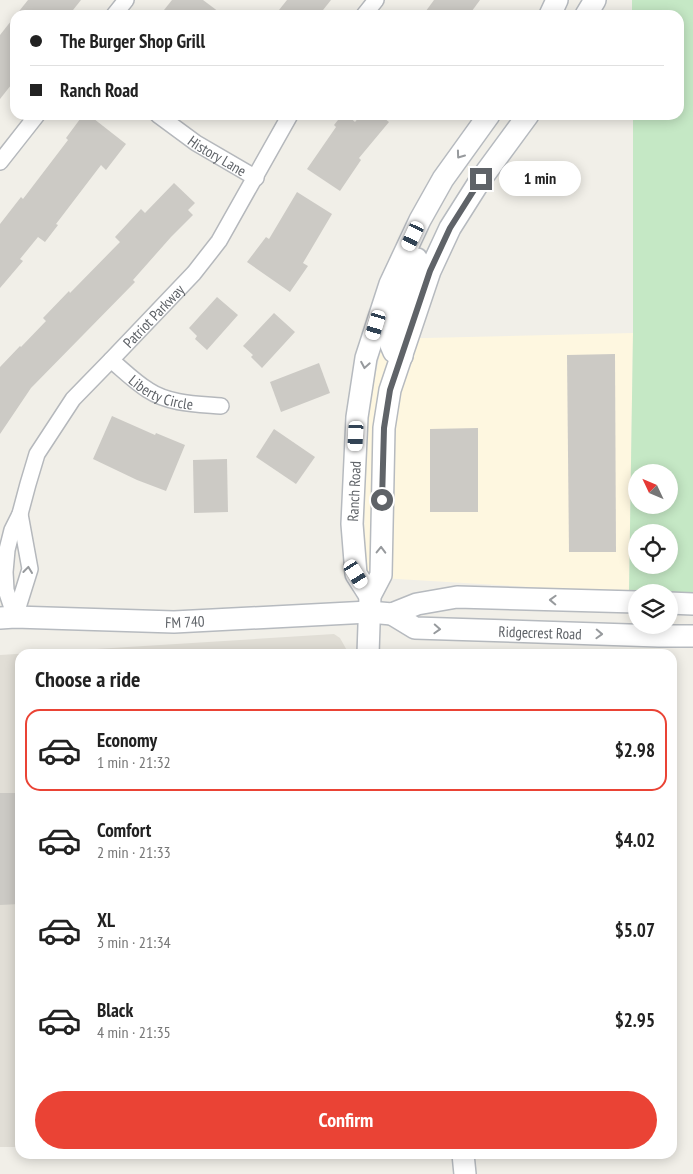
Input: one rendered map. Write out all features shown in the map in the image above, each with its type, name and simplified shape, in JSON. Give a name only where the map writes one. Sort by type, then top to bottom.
[{"type":"street","points":[[118,10],[126,0]]},
{"type":"street","points":[[368,10],[376,0]]},
{"type":"street","points":[[0,162],[33,120]]},
{"type":"street","name":"History Lane","points":[[165,120],[196,143],[256,178]]},
{"type":"street","name":"Patriot Parkway","points":[[7,618],[5,572],[7,550],[12,530],[20,514],[37,454],[72,399],[194,273],[219,241],[287,120]]},
{"type":"street","name":"Ranch Road","points":[[369,604],[356,574],[352,524],[357,417],[366,358],[390,284],[420,220],[443,179],[485,120]]},
{"type":"street","name":"Ranch Road","points":[[369,604],[381,575],[384,428],[390,390],[430,271],[450,228],[481,179],[524,120]]},
{"type":"street","points":[[402,356],[394,352],[390,333],[396,311],[420,252],[420,220]]},
{"type":"street","name":"Liberty Circle","points":[[111,360],[148,390],[162,398],[180,402],[221,406]]},
{"type":"street","name":"Patriot Parkway","points":[[7,618],[30,569],[20,514]]},
{"type":"street","name":"Ridgecrest Road","points":[[392,614],[417,604],[457,597],[628,602]]},
{"type":"street","points":[[678,603],[693,604]]},
{"type":"street","points":[[368,649],[369,604]]},
{"type":"street","name":"Ridgecrest Road","points":[[369,604],[392,614],[414,628],[693,636]]},
{"type":"street","name":"FM 740","points":[[7,618],[174,622],[369,604]]},
{"type":"street","points":[[464,1159],[465,1174]]},
{"type":"shaded area","points":[[633,333],[631,464],[628,464],[628,514],[630,514],[630,524],[628,524],[628,593],[364,577],[365,469],[368,418],[383,339]]},
{"type":"shaded area","points":[[334,634],[340,638],[346,649],[95,649]]},
{"type":"shaded area","points":[[15,654],[15,1147],[0,1147],[0,655]]},
{"type":"green space","points":[[632,0],[693,0],[693,593],[678,593],[678,584],[629,584],[629,574],[678,574],[678,524],[630,524],[630,514],[678,514],[678,464],[631,464],[633,120],[684,120],[684,10],[632,10]]},
{"type":"building","points":[[28,0],[81,0],[73,10],[20,10]]},
{"type":"building","points":[[172,0],[203,0],[216,10],[164,10]]},
{"type":"building","points":[[287,0],[331,0],[323,10],[279,10]]},
{"type":"building","points":[[434,0],[480,0],[473,10],[427,10]]},
{"type":"building","points":[[10,22],[10,86],[0,99],[0,35]]},
{"type":"building","points":[[79,120],[95,120],[126,144],[106,170],[101,165],[56,224],[58,225],[45,242],[38,237],[20,259],[23,261],[0,288],[0,224],[21,197],[23,199],[68,140],[66,138]]},
{"type":"building","points":[[338,120],[353,120],[355,122],[357,120],[386,120],[389,122],[359,158],[361,160],[340,191],[307,169],[336,127],[334,125]]},
{"type":"building","points":[[174,183],[195,203],[188,210],[193,215],[133,280],[135,282],[31,388],[0,434],[0,367],[46,321],[43,318],[120,242],[115,237],[141,209],[145,213]]},
{"type":"building","points":[[297,192],[332,214],[303,263],[308,266],[290,292],[247,262],[266,237],[269,239]]},
{"type":"building","points":[[217,297],[238,315],[207,350],[195,339],[197,336],[189,328]]},
{"type":"building","points":[[274,313],[295,332],[262,368],[251,357],[253,355],[243,346]]},
{"type":"building","points":[[615,354],[616,552],[569,552],[567,355]]},
{"type":"building","points":[[319,363],[330,393],[281,412],[270,382]]},
{"type":"building","points":[[112,416],[155,435],[156,433],[185,445],[166,491],[137,480],[93,459]]},
{"type":"building","points":[[478,428],[478,512],[430,512],[430,429]]},
{"type":"building","points":[[274,429],[315,457],[296,484],[256,457]]},
{"type":"building","points":[[227,459],[228,512],[194,513],[193,460]]},
{"type":"building","points":[[0,793],[15,793],[15,904],[0,905]]},
{"type":"route","points":[[382,500],[384,428],[390,390],[430,271],[450,228],[481,179]]}]
